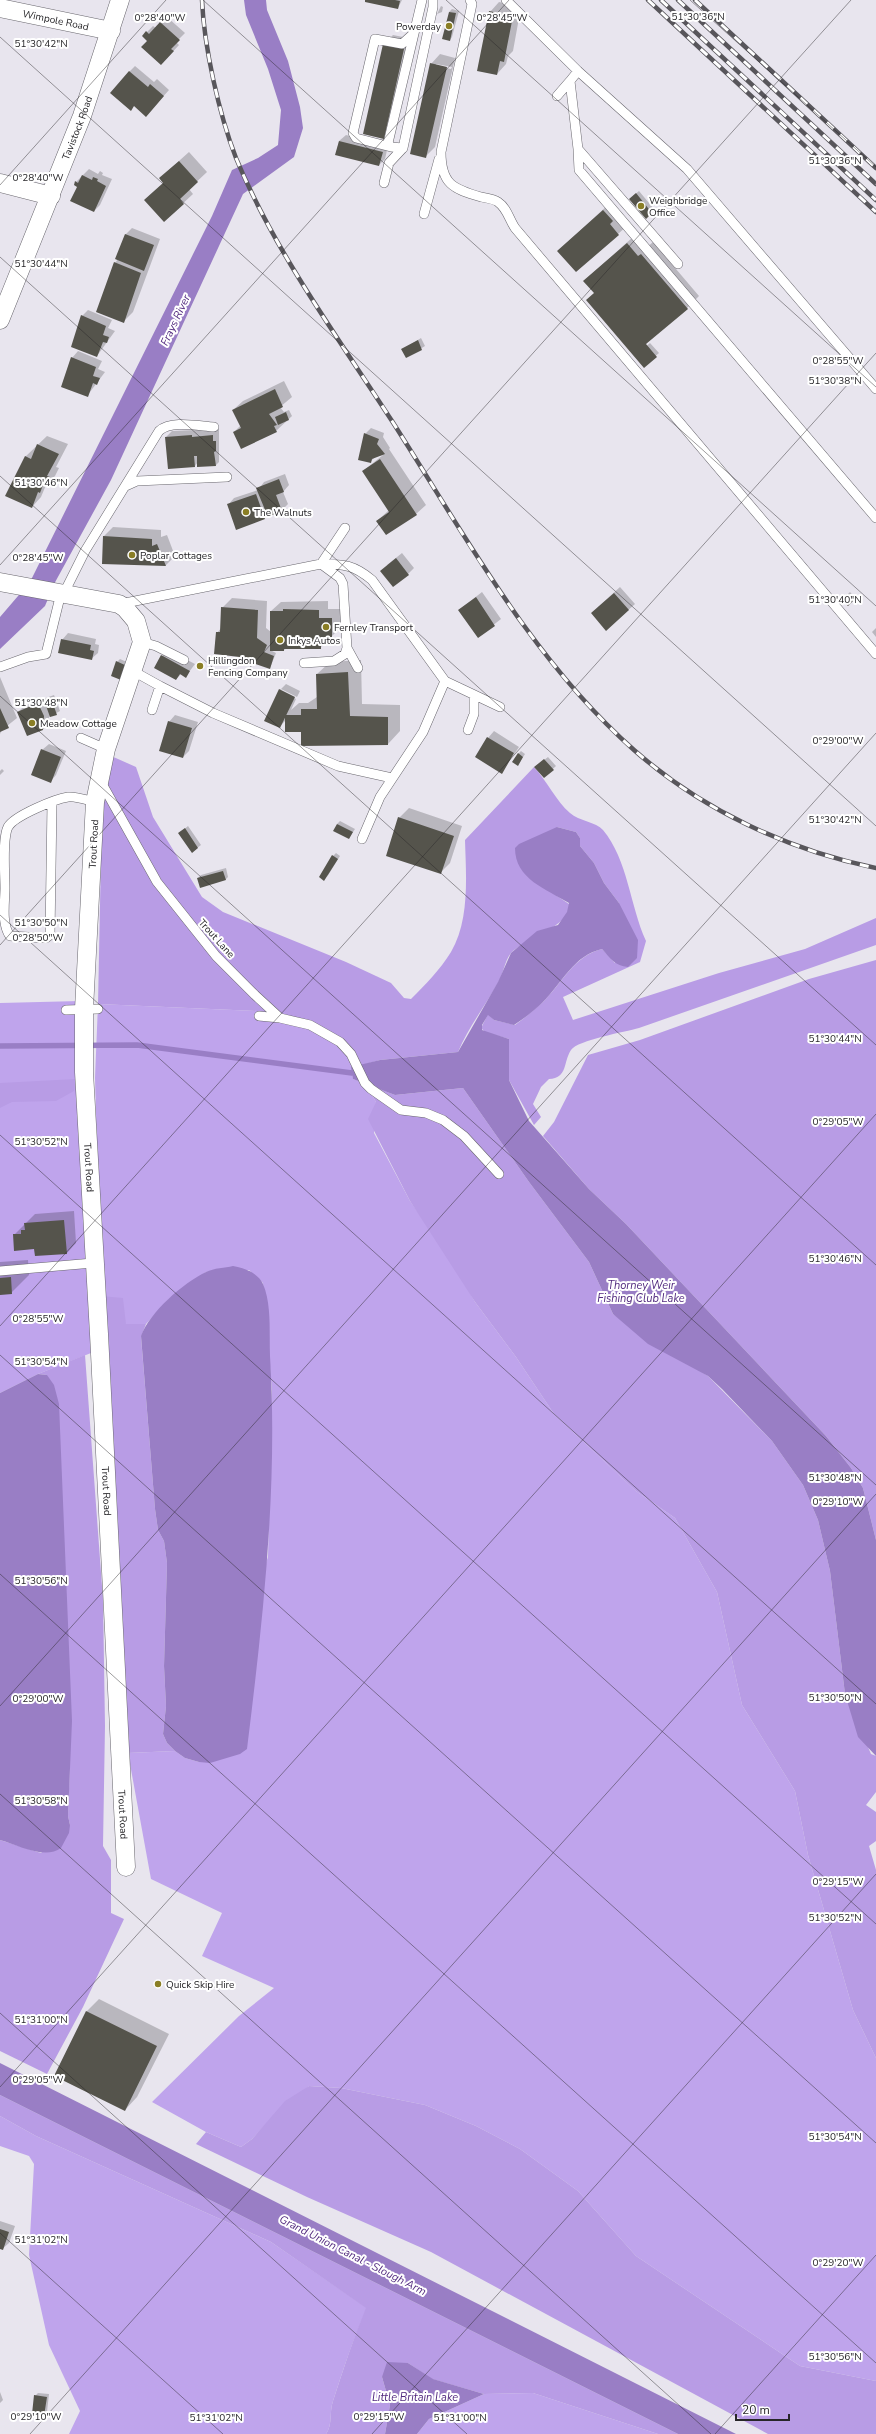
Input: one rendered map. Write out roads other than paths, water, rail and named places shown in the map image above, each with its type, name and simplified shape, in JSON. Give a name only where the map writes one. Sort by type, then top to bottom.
[{"type":"street","name":"Tavistock Road","points":[[0,320],[51,196],[111,31],[120,0]]},
{"type":"street","name":"Wimpole Road","points":[[0,8],[111,31]]},
{"type":"street","points":[[0,182],[51,196]]},
{"type":"street","points":[[0,582],[119,604],[125,608],[136,621],[142,642]]},
{"type":"street","name":"Trout Road","points":[[126,1867],[84,1072],[89,1013],[95,802],[101,782],[106,749],[142,642]]},
{"type":"lane","points":[[391,147],[388,142],[422,0]]},
{"type":"lane","points":[[384,183],[389,163],[403,148],[433,7],[433,0]]},
{"type":"lane","points":[[424,214],[441,152],[472,4],[470,0]]},
{"type":"lane","points":[[506,0],[578,71],[687,169],[876,389]]},
{"type":"lane","points":[[403,148],[391,147],[356,138],[353,134],[375,39],[402,44],[414,32]]},
{"type":"lane","points":[[557,96],[578,71]]},
{"type":"lane","points":[[570,81],[579,170],[876,518]]},
{"type":"lane","points":[[578,149],[678,264]]},
{"type":"lane","points":[[441,152],[441,168],[450,183],[457,189],[496,201],[504,207],[515,228],[876,654]]},
{"type":"lane","points":[[0,667],[28,657],[46,654],[62,593],[85,551],[162,428],[174,425],[214,427]]},
{"type":"lane","points":[[126,486],[137,481],[227,477]]},
{"type":"lane","points":[[321,564],[345,528]]},
{"type":"lane","points":[[321,564],[340,578],[343,584],[347,648],[358,668]]},
{"type":"lane","points":[[119,604],[321,564],[344,564],[358,570],[372,580],[445,682],[500,707]]},
{"type":"lane","points":[[142,642],[156,646],[184,660]]},
{"type":"lane","points":[[304,663],[334,661],[343,656],[347,648]]},
{"type":"lane","points":[[133,671],[213,713],[338,766],[392,778]]},
{"type":"lane","points":[[362,840],[380,797],[423,732],[445,682]]},
{"type":"lane","points":[[152,710],[160,686]]},
{"type":"lane","points":[[468,730],[474,714],[474,695]]},
{"type":"lane","points":[[81,738],[106,749]]},
{"type":"lane","name":"Trout Lane","points":[[101,782],[145,864],[170,900],[216,956],[280,1018],[310,1026],[329,1035],[346,1047],[358,1066],[365,1083],[401,1110],[436,1116],[450,1124],[499,1174]]},
{"type":"lane","points":[[52,803],[50,935],[46,938],[15,938],[10,936],[5,924],[5,860],[7,828],[12,821],[19,817],[52,803],[68,797],[95,802]]},
{"type":"lane","points":[[66,1010],[89,1013]]},
{"type":"lane","points":[[259,1016],[280,1018]]},
{"type":"lane","points":[[0,1271],[94,1263]]},
{"type":"water","name":"Frays River","points":[[244,0],[266,0],[267,10],[288,61],[300,107],[303,128],[294,157],[243,194],[111,480],[53,586],[30,582],[212,216],[232,170],[258,158],[278,145],[281,110],[268,69],[246,15]]},
{"type":"water","points":[[24,589],[50,594],[45,606],[0,649],[0,617]]},
{"type":"water","name":"Thorney Weir Fishing Club Lake","points":[[557,827],[576,832],[580,838],[580,846],[594,863],[604,883],[619,903],[638,940],[637,958],[628,967],[616,963],[602,949],[592,952],[576,963],[550,995],[522,1020],[514,1025],[494,1020],[488,1015],[482,1025],[482,1030],[509,1039],[509,1080],[529,1121],[589,1189],[626,1224],[826,1436],[851,1468],[863,1488],[876,1540],[876,1756],[858,1737],[845,1694],[830,1571],[818,1520],[803,1485],[772,1441],[708,1376],[648,1344],[613,1314],[589,1262],[529,1182],[463,1088],[395,1095],[353,1079],[351,1067],[380,1060],[458,1052],[498,982],[511,953],[537,931],[558,925],[567,912],[569,903],[533,882],[520,868],[516,859],[515,848],[519,844]]},
{"type":"water","points":[[233,1266],[242,1268],[254,1274],[261,1280],[268,1301],[270,1320],[272,1454],[268,1553],[247,1749],[240,1754],[210,1763],[185,1758],[167,1743],[163,1734],[166,1706],[164,1666],[167,1563],[164,1541],[158,1530],[155,1509],[141,1336],[145,1327],[159,1308],[187,1283],[209,1271]]},
{"type":"water","points":[[38,1374],[47,1375],[54,1385],[59,1404],[72,1721],[68,1816],[70,1825],[69,1833],[61,1848],[47,1853],[31,1850],[0,1840],[0,1393]]},
{"type":"water","name":"Grand Union Canal - Slough Arm","points":[[0,2063],[736,2434],[678,2434],[0,2095]]},
{"type":"water","name":"Little Britain Lake","points":[[387,2362],[408,2363],[433,2379],[484,2394],[429,2419],[417,2434],[385,2434],[390,2405],[382,2377]]},
{"type":"waterway","points":[[0,1046],[137,1045],[352,1073]]},
{"type":"railway","points":[[202,0],[209,59],[218,101],[236,158],[269,227],[308,293],[392,421],[502,594],[563,677],[597,715],[634,750],[660,772],[717,809],[779,839],[843,860],[876,868]]},
{"type":"railway","points":[[648,0],[876,212]]},
{"type":"railway","points":[[661,0],[876,200]]},
{"type":"railway","points":[[678,0],[876,184]]},
{"type":"railway","points":[[695,0],[876,168]]},
{"type":"place","name":"Powerday","points":[[449,26]]},
{"type":"place","name":"Weighbridge Office","points":[[641,206]]},
{"type":"place","name":"The Walnuts","points":[[246,512]]},
{"type":"place","name":"Poplar Cottages","points":[[132,555]]},
{"type":"place","name":"Fernley Transport","points":[[326,627]]},
{"type":"place","name":"Inkys Autos","points":[[280,640]]},
{"type":"place","name":"Hillingdon Fencing Company","points":[[200,666]]},
{"type":"place","name":"Meadow Cottage","points":[[32,723]]},
{"type":"place","name":"Quick Skip Hire","points":[[158,1984]]}]
